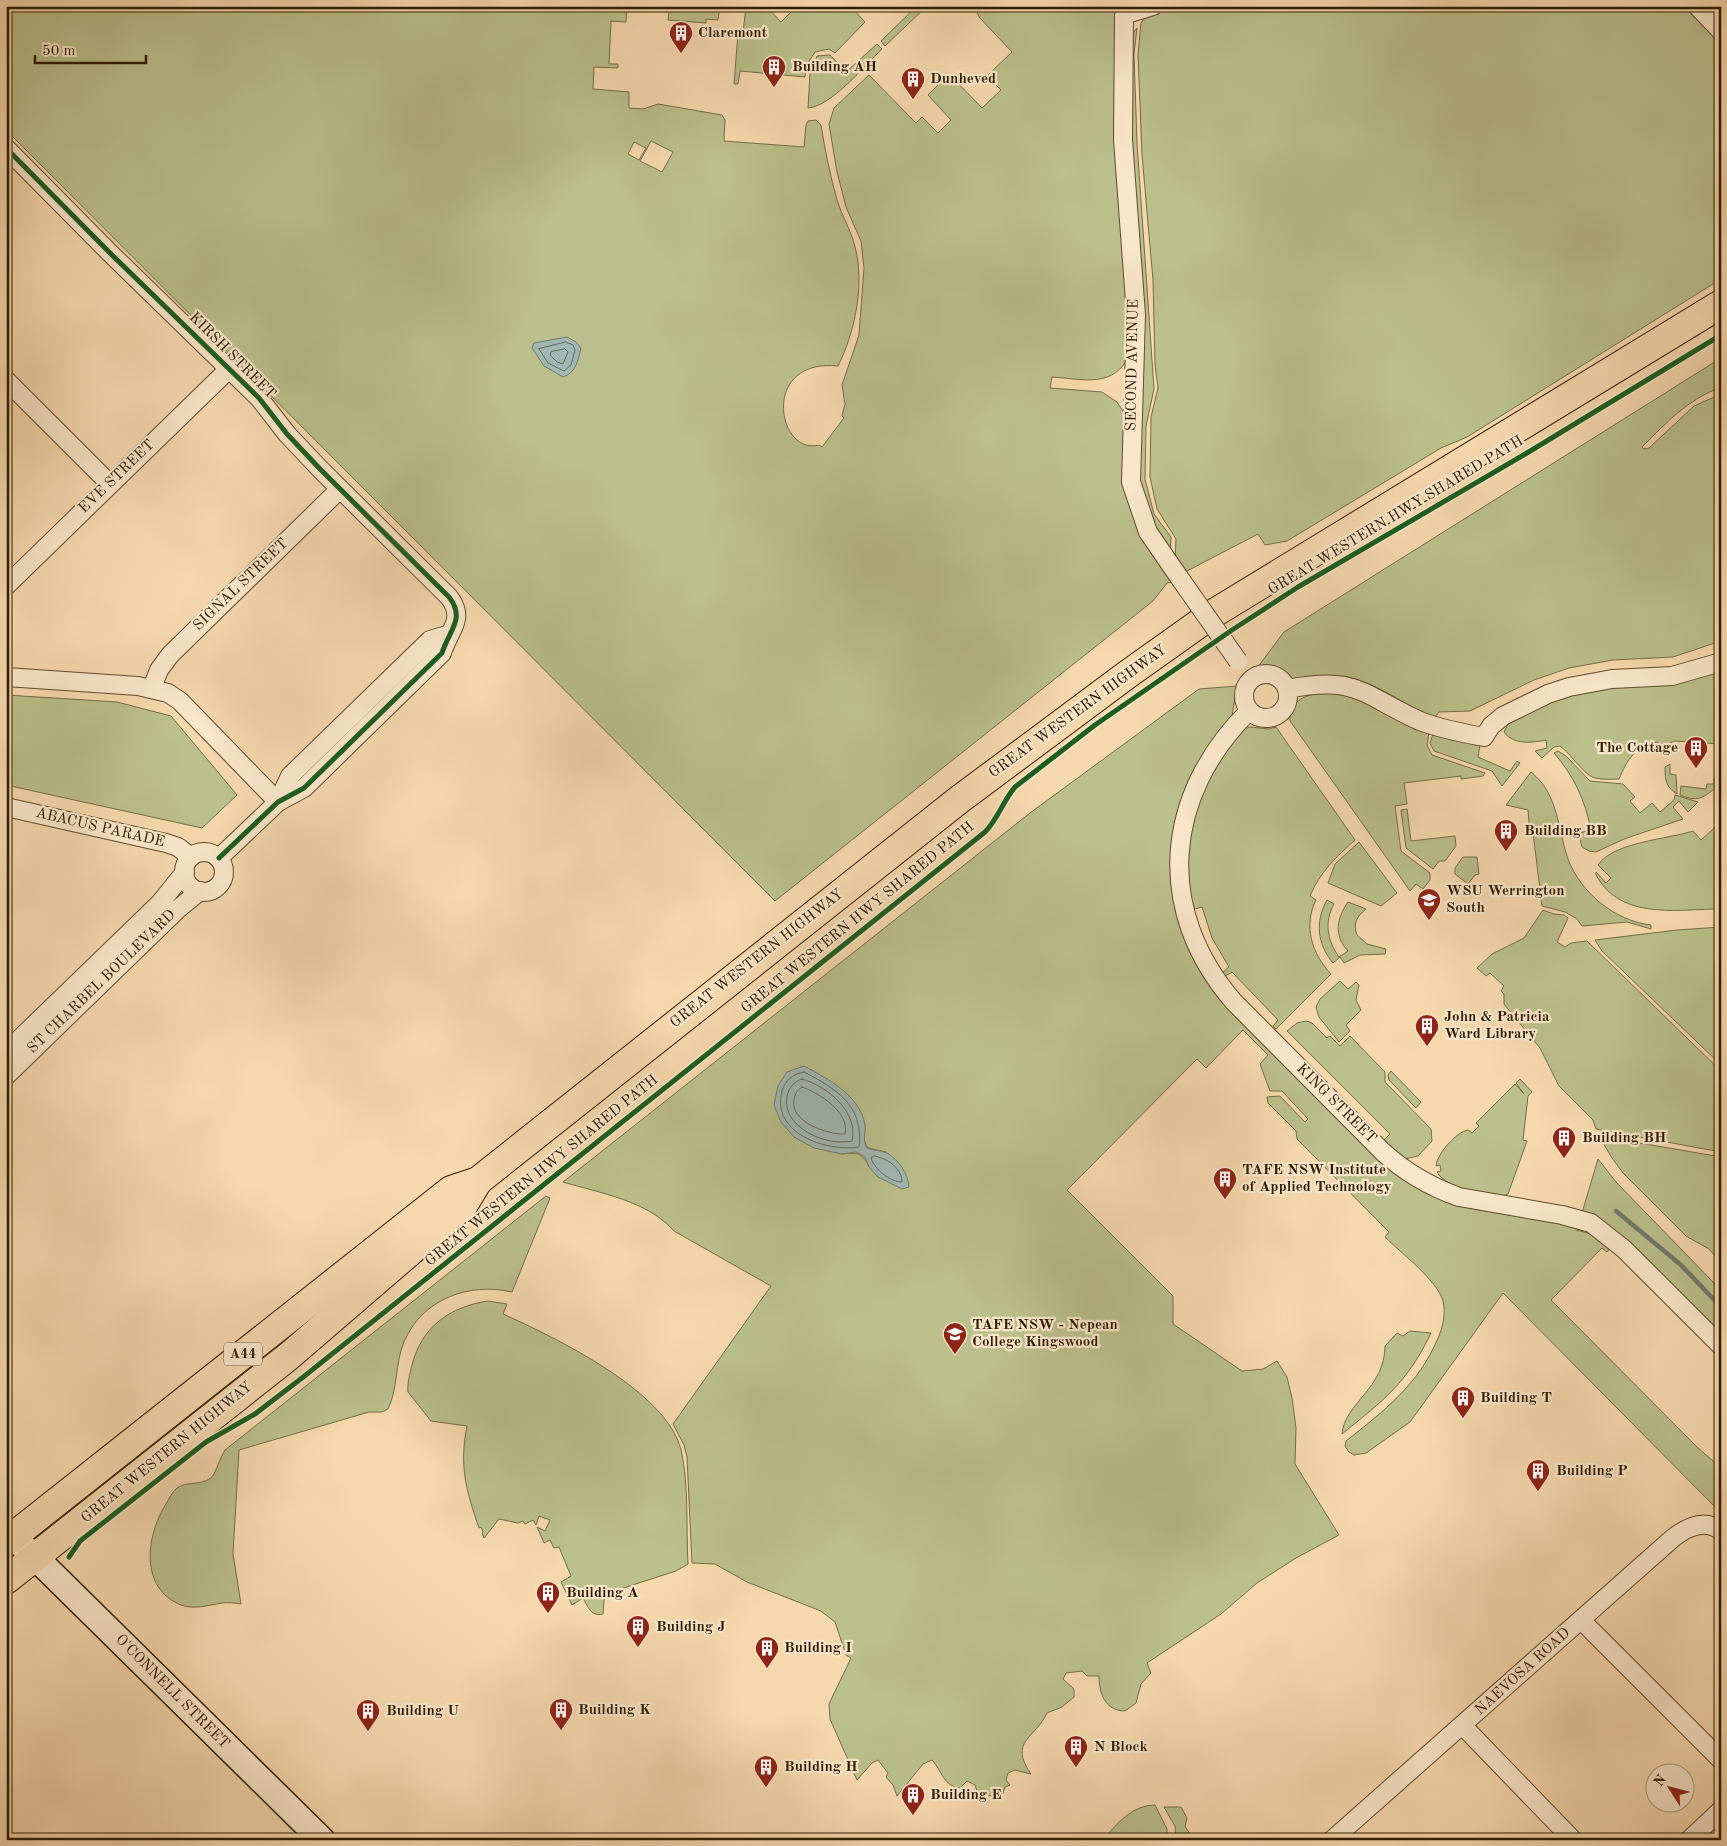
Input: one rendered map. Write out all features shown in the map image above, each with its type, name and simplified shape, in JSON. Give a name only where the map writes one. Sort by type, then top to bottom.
[{"type":"highway","name":"GREAT WESTERN HIGHWAY","points":[[6,1580],[17,1542],[289,1356],[463,1206],[478,1181],[952,805],[1181,636],[1270,578],[1721,304]]},
{"type":"street","name":"SECOND AVENUE","points":[[1153,6],[1124,15],[1123,140],[1136,314],[1130,462],[1131,482],[1148,532],[1251,680]]},
{"type":"street","points":[[1697,6],[1721,31]]},
{"type":"street","name":"KIRSH STREET","points":[[6,148],[112,255],[259,398],[297,444],[454,604],[457,611],[457,619],[448,635],[430,640],[290,776],[278,802]]},
{"type":"street","name":"EVE STREET","points":[[6,586],[229,369]]},
{"type":"street","points":[[6,380],[110,484]]},
{"type":"street","name":"SIGNAL STREET","points":[[152,688],[159,670],[170,655],[340,489]]},
{"type":"street","points":[[1287,689],[1333,683],[1350,686],[1364,691],[1422,722],[1484,737],[1491,726],[1503,716],[1548,694],[1569,687],[1612,680],[1672,676],[1721,662]]},
{"type":"street","points":[[1261,675],[1273,675],[1281,680],[1287,689],[1288,703],[1278,716],[1264,719],[1249,711],[1244,693],[1251,680],[1261,675]]},
{"type":"street","points":[[6,677],[152,688],[168,693],[180,701],[278,802],[219,858]]},
{"type":"street","name":"KING STREET","points":[[1249,711],[1232,728],[1207,761],[1191,797],[1181,839],[1180,876],[1185,912],[1192,937],[1216,979],[1240,1008],[1400,1168],[1443,1191],[1459,1197],[1562,1215],[1591,1224],[1624,1249],[1721,1346]]},
{"type":"street","name":"ABACUS PARADE","points":[[6,807],[166,843],[178,847],[188,864]]},
{"type":"street","points":[[202,852],[214,854],[219,858],[224,869],[222,881],[213,890],[200,891],[188,882],[188,864],[202,852]]},
{"type":"street","name":"ST CHARBEL BOULEVARD","points":[[6,1052],[160,903],[188,864]]},
{"type":"street","name":"ST CHARBEL BOULEVARD","points":[[6,1076],[178,909],[200,891]]},
{"type":"street","name":"NAEVOSA ROAD","points":[[1343,1836],[1581,1620],[1687,1527],[1703,1524],[1716,1527],[1721,1531]]},
{"type":"street","name":"O'CONNELL STREET","points":[[17,1542],[322,1840]]},
{"type":"street","points":[[1581,1620],[1721,1760]]},
{"type":"street","points":[[1463,1726],[1573,1840]]},
{"type":"street","points":[[1689,1840],[1721,1810]]},
{"type":"green space","points":[[6,6],[627,6],[626,22],[611,21],[609,64],[618,64],[618,68],[594,67],[593,89],[629,92],[629,108],[643,109],[658,104],[722,115],[725,120],[724,141],[804,147],[808,121],[816,120],[821,125],[834,191],[849,229],[858,261],[857,308],[849,338],[838,366],[813,368],[796,377],[787,390],[784,407],[786,423],[793,436],[805,444],[822,447],[844,418],[842,416],[845,404],[842,385],[859,335],[864,268],[861,241],[846,207],[837,172],[829,124],[834,108],[869,75],[916,123],[922,117],[938,133],[951,120],[928,95],[949,74],[982,108],[1001,90],[987,76],[1012,52],[979,17],[975,6],[1117,6],[1116,80],[1130,354],[1116,373],[1107,377],[1087,380],[1052,377],[1050,388],[1102,392],[1117,402],[1123,411],[1126,420],[1125,459],[1173,582],[1167,583],[1153,601],[775,901],[6,130]],"holes":[[[651,141],[673,152],[662,172],[640,161]],[[634,142],[646,148],[639,160],[628,154]]]},
{"type":"green space","points":[[670,6],[720,6],[718,20],[706,19],[706,23],[668,20]]},
{"type":"green space","points":[[746,6],[766,6],[781,22],[797,6],[853,6],[852,8],[865,22],[835,53],[829,49],[815,52],[806,66],[805,77],[740,71],[738,84],[734,84],[738,33],[743,33]]},
{"type":"green space","points":[[917,6],[927,6],[885,46],[881,41]]},
{"type":"green space","points":[[1169,6],[1685,6],[1721,43],[1721,279],[1467,437],[1441,448],[1287,541],[1265,545],[1258,534],[1185,572],[1175,561],[1176,539],[1157,509],[1150,477],[1151,417],[1158,388],[1155,365],[1153,280],[1142,155],[1138,54],[1141,23],[1144,19]]},
{"type":"green space","points":[[1137,28],[1134,54],[1137,143],[1154,389],[1146,426],[1145,479],[1154,514],[1171,537],[1170,557],[1162,545],[1140,491],[1129,147],[1130,37]]},
{"type":"green space","points":[[877,44],[882,49],[847,84],[827,100],[817,106],[808,108],[810,73],[817,56],[830,55],[846,72]]},
{"type":"green space","points":[[1721,358],[1721,387],[1688,405],[1669,420],[1642,447],[1644,449],[1649,448],[1694,406],[1721,394],[1721,641],[1673,657],[1613,660],[1569,668],[1534,680],[1470,711],[1439,712],[1434,718],[1380,689],[1358,680],[1340,676],[1299,680],[1288,678],[1273,669],[1257,668],[1284,632]]},
{"type":"green space","points":[[1721,671],[1721,744],[1674,741],[1664,746],[1657,742],[1649,744],[1633,755],[1619,779],[1601,779],[1591,776],[1560,746],[1554,747],[1542,758],[1535,751],[1547,748],[1546,740],[1523,742],[1512,739],[1504,732],[1509,722],[1549,702],[1569,695],[1608,688],[1676,683]]},
{"type":"green space","points":[[1237,686],[1232,716],[1197,765],[1179,811],[1174,833],[1173,858],[1200,964],[1446,1201],[1479,1210],[1576,1226],[1576,1230],[1596,1235],[1611,1247],[1607,1252],[1602,1248],[1551,1300],[1697,1447],[1721,1468],[1721,1513],[1503,1293],[1410,1422],[1366,1453],[1354,1455],[1349,1452],[1345,1446],[1346,1441],[1399,1396],[1421,1369],[1441,1329],[1444,1315],[1443,1301],[1434,1284],[1385,1237],[1389,1232],[1297,1139],[1296,1131],[1268,1103],[1267,1097],[1280,1096],[1305,1122],[1308,1119],[1282,1091],[1270,1091],[1260,1064],[1268,1055],[1243,1030],[1206,1068],[1197,1059],[1067,1190],[1173,1296],[1173,1324],[1242,1371],[1263,1369],[1277,1361],[1287,1377],[1292,1398],[1296,1428],[1295,1464],[1339,1535],[1296,1558],[1257,1583],[1221,1614],[1147,1663],[1151,1673],[1141,1684],[1136,1703],[1125,1711],[1112,1708],[1104,1700],[1100,1689],[1099,1676],[1087,1676],[1082,1671],[1066,1673],[1063,1679],[1074,1689],[1074,1697],[1062,1707],[1047,1713],[1026,1741],[1022,1754],[1031,1774],[1015,1770],[1008,1773],[1006,1780],[1010,1785],[1005,1787],[1001,1798],[997,1800],[984,1792],[978,1794],[975,1785],[967,1781],[960,1788],[954,1787],[946,1781],[932,1760],[923,1764],[897,1796],[893,1785],[886,1777],[888,1773],[878,1760],[872,1763],[857,1780],[830,1719],[829,1704],[851,1658],[846,1655],[835,1622],[821,1611],[747,1582],[715,1564],[692,1563],[687,1457],[684,1445],[673,1424],[771,1286],[674,1231],[651,1212],[637,1205],[608,1194],[563,1182],[1030,813],[1199,689]],"holes":[[[865,1125],[864,1141],[868,1148],[886,1152],[869,1167],[859,1154],[842,1154]]]},
{"type":"green space","points":[[1325,692],[1350,695],[1429,733],[1427,745],[1432,755],[1485,773],[1483,776],[1461,779],[1461,776],[1404,783],[1407,804],[1395,806],[1401,851],[1430,873],[1430,880],[1423,889],[1416,884],[1410,891],[1290,721],[1292,708],[1300,699],[1312,694]]},
{"type":"green space","points":[[6,695],[117,702],[171,716],[237,795],[202,828],[6,785]]},
{"type":"green space","points":[[1250,727],[1269,729],[1276,727],[1355,840],[1324,872],[1310,896],[1316,900],[1310,920],[1311,939],[1319,958],[1331,974],[1276,1029],[1273,1026],[1278,1020],[1232,972],[1225,976],[1222,973],[1229,967],[1212,938],[1202,907],[1191,910],[1189,891],[1188,856],[1192,822],[1202,787],[1217,759],[1244,729]]},
{"type":"green space","points":[[1433,734],[1480,745],[1478,757],[1510,771],[1517,761],[1520,763],[1502,786],[1492,771],[1434,751],[1430,743]]},
{"type":"green space","points":[[1558,751],[1566,756],[1590,781],[1623,784],[1635,797],[1630,801],[1640,813],[1652,803],[1660,812],[1674,800],[1675,795],[1698,802],[1688,812],[1679,801],[1673,807],[1683,819],[1624,839],[1596,852],[1589,851],[1582,847],[1580,839],[1582,835],[1579,833],[1591,830],[1586,809],[1573,780],[1554,753]]},
{"type":"green space","points":[[1670,764],[1670,774],[1676,775],[1677,794],[1670,789],[1666,780],[1665,767]]},
{"type":"green space","points":[[1531,772],[1540,781],[1552,801],[1568,859],[1581,883],[1590,894],[1612,911],[1625,918],[1651,925],[1651,929],[1627,922],[1582,926],[1577,919],[1565,912],[1542,906],[1533,833],[1530,833],[1528,810],[1506,805]]},
{"type":"green space","points":[[1714,778],[1721,780],[1721,784],[1707,795],[1693,799],[1680,795],[1681,786],[1706,789],[1707,784],[1714,784]]},
{"type":"green space","points":[[1407,809],[1411,841],[1455,836],[1456,846],[1445,861],[1439,861],[1433,869],[1406,848],[1401,810]]},
{"type":"green space","points":[[1721,822],[1721,909],[1669,910],[1635,906],[1620,900],[1607,890],[1596,875],[1596,872],[1606,883],[1611,878],[1598,865],[1605,857],[1616,851],[1642,842],[1693,831],[1701,840]]},
{"type":"green space","points":[[1359,842],[1397,893],[1381,906],[1328,883],[1335,864]]},
{"type":"green space","points":[[1463,857],[1477,857],[1479,874],[1475,875],[1468,884],[1455,874],[1455,868]]},
{"type":"green space","points":[[1327,900],[1334,904],[1329,917],[1328,931],[1339,957],[1348,951],[1340,939],[1338,926],[1341,914],[1348,902],[1366,909],[1356,921],[1357,935],[1367,944],[1386,949],[1385,954],[1360,955],[1344,963],[1340,957],[1333,963],[1321,940],[1319,924]]},
{"type":"green space","points":[[1543,910],[1564,915],[1568,918],[1557,942],[1565,947],[1571,943],[1587,941],[1721,1071],[1721,1152],[1596,1129],[1593,1120],[1559,1086],[1540,1048],[1504,1004],[1504,994],[1501,991],[1504,986],[1490,973],[1486,976],[1477,968],[1492,954],[1524,938]]},
{"type":"green space","points":[[1721,927],[1721,1065],[1602,951],[1595,940],[1677,930]]},
{"type":"green space","points":[[1340,981],[1348,989],[1356,982],[1359,985],[1356,1000],[1361,1010],[1346,1025],[1350,1031],[1339,1042],[1319,1017],[1316,1007],[1320,999]]},
{"type":"green space","points":[[1306,1021],[1312,1023],[1327,1038],[1330,1036],[1340,1046],[1350,1036],[1385,1072],[1385,1082],[1431,1129],[1432,1141],[1418,1156],[1405,1159],[1383,1141],[1390,1134],[1287,1031],[1297,1023]]},
{"type":"green space","points":[[1391,1071],[1421,1102],[1416,1108],[1389,1080],[1388,1075]]},
{"type":"green space","points":[[1520,1079],[1532,1092],[1528,1096],[1523,1140],[1527,1141],[1508,1194],[1492,1196],[1470,1192],[1442,1178],[1437,1172],[1441,1171],[1440,1165],[1436,1166],[1443,1150],[1463,1132],[1468,1130],[1472,1133],[1479,1126],[1476,1123],[1515,1084],[1524,1094],[1516,1083]]},
{"type":"green space","points":[[1599,1136],[1721,1157],[1721,1263],[1709,1249],[1686,1236],[1623,1173]]},
{"type":"green space","points":[[1598,1159],[1616,1182],[1715,1284],[1721,1294],[1721,1336],[1582,1213]]},
{"type":"green space","points":[[546,1196],[550,1198],[512,1292],[480,1290],[464,1292],[449,1297],[422,1315],[412,1327],[401,1350],[388,1409],[382,1412],[369,1412],[239,1450],[233,1554],[241,1604],[224,1603],[191,1607],[181,1605],[167,1597],[158,1587],[153,1574],[150,1560],[151,1546],[159,1517],[175,1490],[186,1484],[202,1482],[211,1478],[225,1450]]},
{"type":"green space","points":[[488,1301],[507,1304],[503,1314],[578,1352],[606,1368],[632,1387],[654,1407],[671,1428],[681,1450],[686,1492],[688,1564],[676,1571],[611,1592],[604,1600],[603,1614],[593,1613],[583,1598],[572,1605],[561,1582],[571,1576],[559,1547],[554,1548],[550,1540],[544,1543],[537,1527],[545,1531],[550,1520],[539,1516],[536,1525],[533,1520],[525,1524],[523,1521],[518,1523],[499,1519],[484,1538],[474,1514],[465,1478],[464,1453],[467,1426],[431,1421],[408,1392],[412,1365],[423,1339],[430,1329],[450,1314],[462,1308]]},
{"type":"green space","points":[[1410,1331],[1431,1333],[1413,1365],[1393,1390],[1342,1434],[1344,1423],[1379,1373],[1385,1346],[1397,1333],[1403,1336]]},
{"type":"green space","points":[[1155,1805],[1167,1829],[1167,1840],[1102,1840],[1132,1812],[1139,1808]]},
{"type":"green space","points":[[1164,1807],[1181,1807],[1187,1818],[1185,1827],[1189,1832],[1188,1840],[1176,1840],[1175,1826]]},
{"type":"water","points":[[567,337],[576,342],[581,348],[574,369],[563,377],[544,366],[532,348],[534,343]]},
{"type":"water","points":[[804,1066],[833,1082],[857,1105],[865,1125],[864,1139],[867,1148],[885,1152],[895,1159],[905,1172],[909,1187],[902,1189],[878,1177],[869,1167],[865,1157],[856,1152],[842,1154],[814,1148],[794,1137],[781,1122],[774,1105],[778,1086],[787,1072]]},
{"type":"waterway","points":[[1616,1211],[1681,1265],[1721,1307]]},
{"type":"cycle path","points":[[6,148],[112,255],[259,398],[287,434],[449,597],[454,605],[456,618],[442,653],[304,788],[278,802],[219,858]]},
{"type":"cycle path","name":"GREAT WESTERN HWY SHARED PATH","points":[[69,1557],[80,1541],[206,1442],[255,1414],[302,1378],[985,832],[1015,787],[1095,725],[1232,630],[1298,587],[1527,453],[1721,335]]},
{"type":"place","name":"Claremont","points":[[681,54]]},
{"type":"place","name":"Building AH","points":[[774,88]]},
{"type":"place","name":"Dunheved","points":[[913,100]]},
{"type":"place","name":"The Cottage","points":[[1696,769]]},
{"type":"place","name":"Building BB","points":[[1506,852]]},
{"type":"place","name":"WSU Werrington South","points":[[1429,921]]},
{"type":"place","name":"John & Patricia Ward Library","points":[[1427,1047]]},
{"type":"place","name":"Building BH","points":[[1564,1159]]},
{"type":"place","name":"TAFE NSW Institute of Applied Technology","points":[[1225,1200]]},
{"type":"place","name":"TAFE NSW - Nepean College Kingswood","points":[[955,1355]]},
{"type":"place","name":"Building T","points":[[1463,1419]]},
{"type":"place","name":"Building P","points":[[1538,1492]]},
{"type":"place","name":"Building A","points":[[548,1614]]},
{"type":"place","name":"Building J","points":[[638,1648]]},
{"type":"place","name":"Building I","points":[[767,1669]]},
{"type":"place","name":"Building K","points":[[561,1731]]},
{"type":"place","name":"Building U","points":[[368,1732]]},
{"type":"place","name":"N Block","points":[[1076,1768]]},
{"type":"place","name":"Building H","points":[[766,1788]]},
{"type":"place","name":"Building E","points":[[913,1816]]}]
